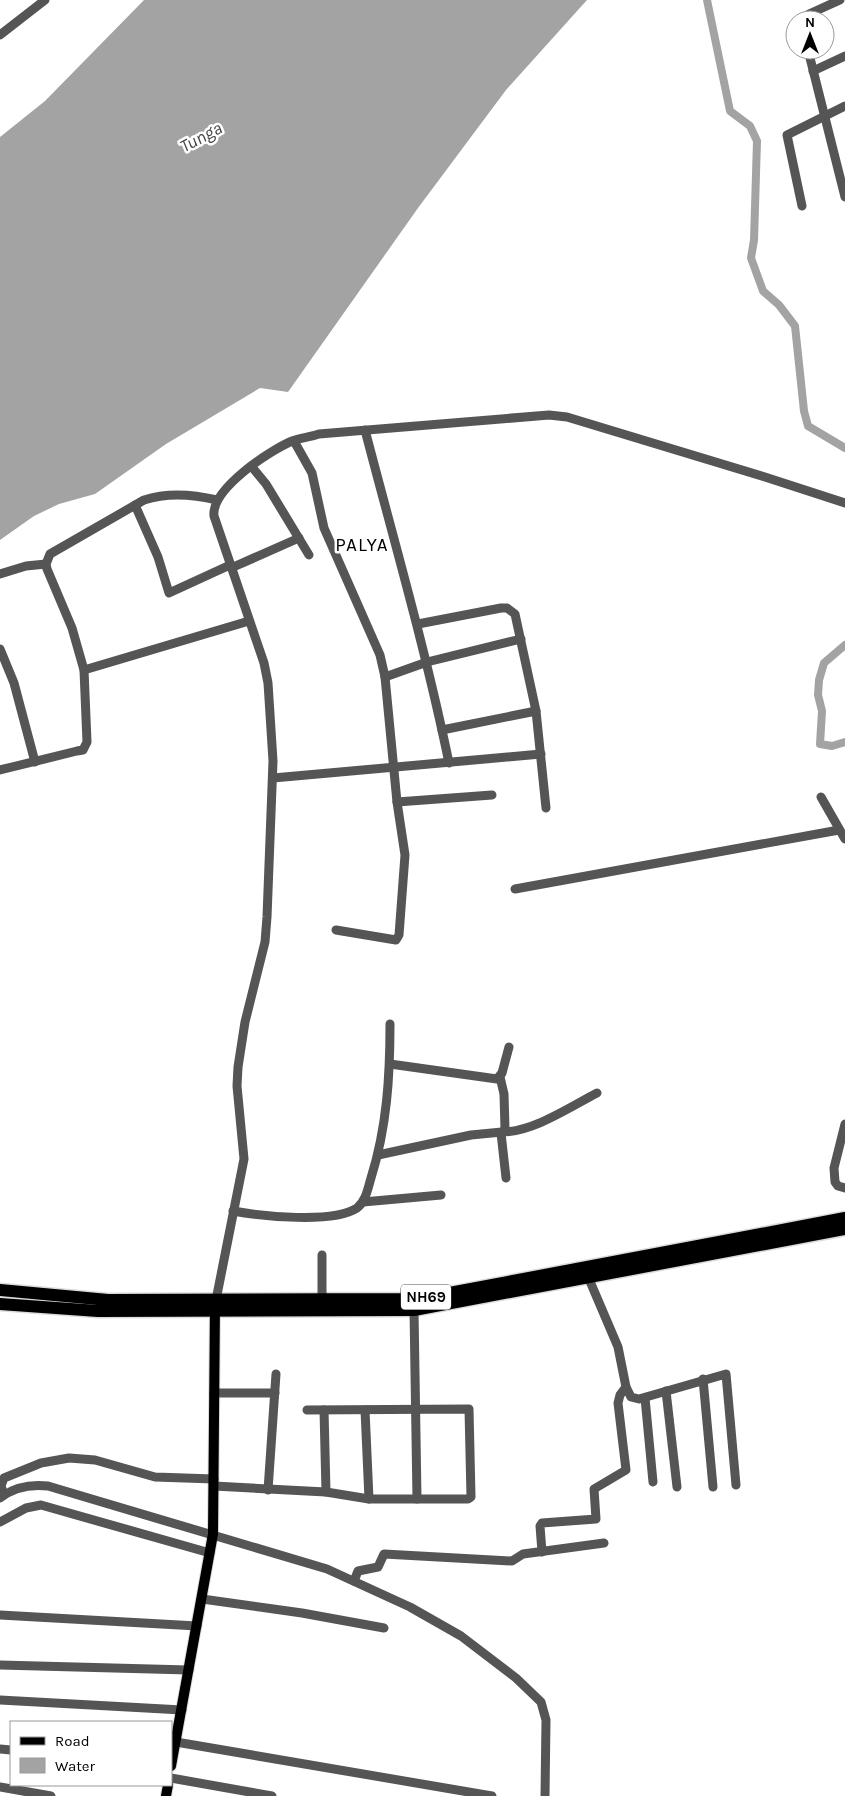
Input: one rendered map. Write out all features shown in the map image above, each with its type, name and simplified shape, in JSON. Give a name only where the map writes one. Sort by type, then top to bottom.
[{"type":"highway","name":"NH69","points":[[0,1304],[98,1311],[322,1299],[402,1299],[439,1295],[845,1218]]},
{"type":"highway","name":"NH69","points":[[0,1290],[108,1300],[215,1305],[414,1310],[590,1279],[845,1230]]},
{"type":"main road","points":[[172,1760],[212,1543],[215,1305]]},
{"type":"street","points":[[0,35],[45,0]]},
{"type":"street","points":[[818,10],[840,0]]},
{"type":"street","points":[[813,71],[845,56]]},
{"type":"street","points":[[810,60],[845,197]]},
{"type":"street","points":[[802,206],[787,135],[845,106]]},
{"type":"street","points":[[215,1305],[244,1159],[238,1067],[245,1022],[265,942],[273,778],[268,683],[264,663],[214,516],[217,500],[221,493],[252,467],[294,440],[318,434],[549,415],[567,417],[845,503]]},
{"type":"street","points":[[365,430],[399,564],[418,624],[449,763]]},
{"type":"street","points":[[294,440],[314,478],[324,528],[377,644],[385,676],[397,802],[405,855],[399,935],[396,940],[336,930]]},
{"type":"street","points":[[252,467],[266,484],[309,554]]},
{"type":"street","points":[[0,770],[78,751],[85,747],[87,742],[84,670],[72,628],[46,564],[50,554],[136,505],[156,496],[180,494],[217,500]]},
{"type":"street","points":[[136,505],[158,557],[169,593],[299,538]]},
{"type":"street","points":[[0,574],[26,566],[46,564]]},
{"type":"street","points":[[418,624],[507,608],[515,614],[536,711],[546,808]]},
{"type":"street","points":[[84,670],[249,620]]},
{"type":"street","points":[[385,676],[427,662],[521,639]]},
{"type":"street","points":[[0,649],[14,682],[35,762]]},
{"type":"street","points":[[442,730],[536,711]]},
{"type":"street","points":[[273,778],[541,754]]},
{"type":"street","points":[[397,802],[492,795]]},
{"type":"street","points":[[820,797],[845,839]]},
{"type":"street","points":[[514,889],[839,830]]},
{"type":"street","points":[[363,1202],[384,1130],[390,1064],[390,1024]]},
{"type":"street","points":[[506,1178],[502,1133],[505,1129],[504,1094],[500,1077],[509,1047]]},
{"type":"street","points":[[390,1064],[490,1079],[500,1077]]},
{"type":"street","points":[[378,1155],[471,1135],[518,1131],[534,1125],[597,1093]]},
{"type":"street","points":[[845,1124],[834,1175],[838,1186],[845,1188]]},
{"type":"street","points":[[233,1210],[268,1217],[335,1214],[350,1212],[363,1202],[441,1196]]},
{"type":"street","points":[[322,1255],[322,1299]]},
{"type":"street","points":[[590,1279],[618,1347],[626,1387],[635,1399],[645,1398],[703,1379],[726,1374],[736,1485]]},
{"type":"street","points":[[414,1310],[417,1500]]},
{"type":"street","points":[[268,1490],[276,1374]]},
{"type":"street","points":[[703,1379],[713,1487]]},
{"type":"street","points":[[542,1552],[540,1526],[542,1523],[596,1519],[594,1489],[626,1470],[618,1403],[626,1387]]},
{"type":"street","points":[[666,1391],[677,1487]]},
{"type":"street","points":[[214,1393],[275,1393]]},
{"type":"street","points":[[645,1398],[654,1482]]},
{"type":"street","points":[[212,1543],[48,1486],[20,1487],[2,1496],[1,1486],[4,1478],[41,1462],[70,1458],[95,1460],[155,1476],[268,1490],[326,1492],[369,1499],[468,1499],[471,1497],[469,1410],[307,1410]]},
{"type":"street","points":[[324,1410],[326,1492]]},
{"type":"street","points":[[365,1410],[369,1499]]},
{"type":"street","points":[[0,1522],[26,1508],[41,1505],[327,1569],[410,1607],[461,1636],[533,1693],[541,1702],[546,1720],[545,1796]]},
{"type":"street","points":[[354,1581],[358,1570],[378,1567],[384,1554],[512,1561],[523,1554],[604,1543]]},
{"type":"street","points":[[202,1599],[302,1613],[384,1628]]},
{"type":"street","points":[[0,1615],[197,1626]]},
{"type":"street","points":[[0,1665],[189,1670]]},
{"type":"street","points":[[0,1700],[182,1710]]},
{"type":"street","points":[[176,1742],[492,1796]]},
{"type":"street","points":[[172,1778],[272,1796]]},
{"type":"street","points":[[0,1787],[51,1796]]},
{"type":"water","name":"Tunga","points":[[144,0],[587,0],[506,90],[418,208],[288,392],[260,388],[166,444],[95,494],[59,504],[34,516],[0,540],[0,137],[45,101]]},
{"type":"waterway","points":[[707,0],[730,111],[750,126],[757,141],[754,240],[751,258],[763,291],[779,305],[795,326],[804,411],[808,426],[845,448]]},
{"type":"waterway","points":[[845,645],[824,663],[819,680],[818,695],[822,711],[820,744],[832,746],[845,742]]},
{"type":"district","name":"PALYA","points":[[362,544]]}]
